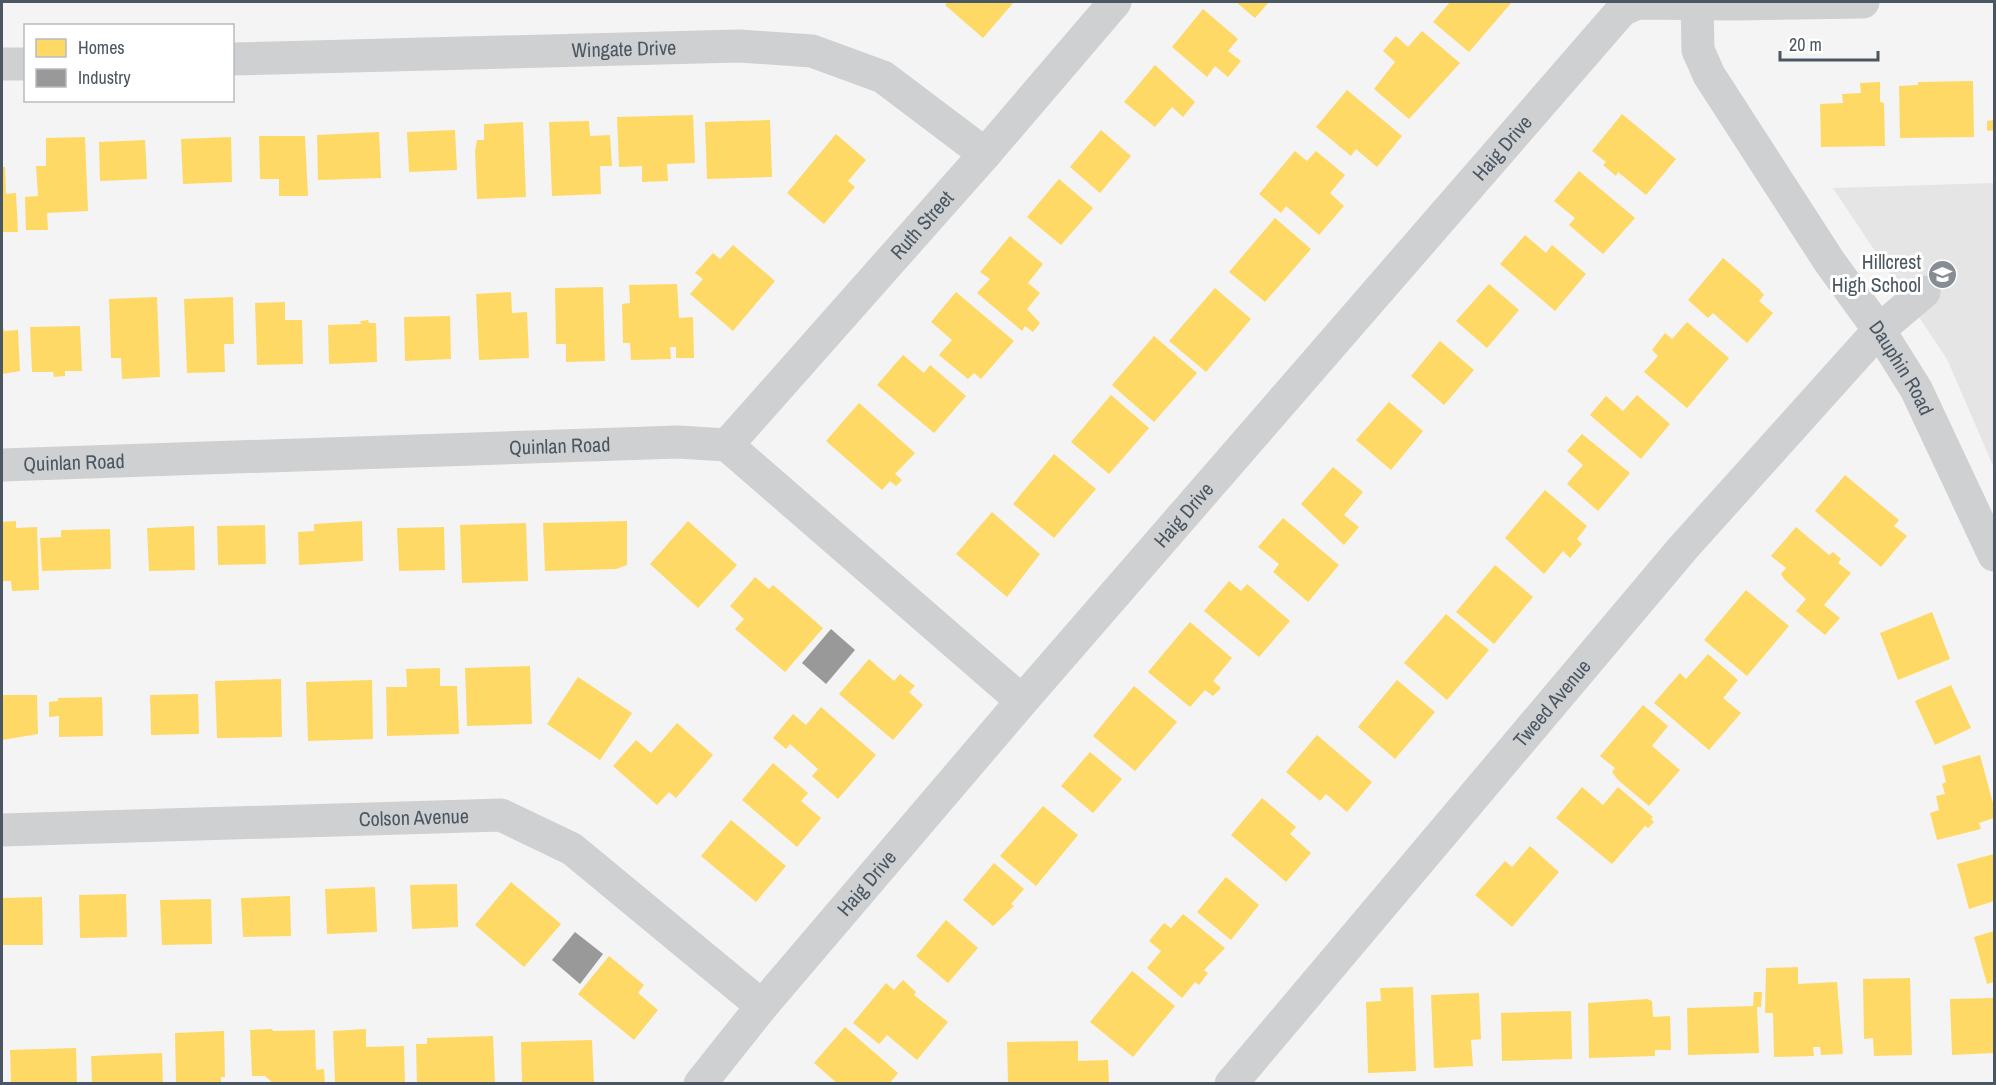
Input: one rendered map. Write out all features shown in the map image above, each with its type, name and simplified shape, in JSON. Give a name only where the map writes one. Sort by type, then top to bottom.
[{"type":"street","name":"Ruth Street","points":[[727,445],[1115,2]]},
{"type":"street","name":"Haig Drive","points":[[700,1083],[762,1006],[1022,701],[1622,10],[1638,3],[1863,2]]},
{"type":"street","name":"Dauphin Road","points":[[1697,3],[1698,50],[1709,75],[1828,261],[1879,330],[1917,389],[1995,555]]},
{"type":"street","name":"Wingate Drive","points":[[234,58],[739,45],[812,51],[883,77],[985,153]]},
{"type":"street","points":[[2,64],[24,64]]},
{"type":"street","name":"Tweed Avenue","points":[[1231,1083],[1683,548],[1879,330],[1924,292]]},
{"type":"street","name":"Quinlan Road","points":[[2,465],[678,442],[727,445]]},
{"type":"street","points":[[727,445],[1022,701]]},
{"type":"street","name":"Colson Avenue","points":[[2,830],[501,814],[572,849],[762,1006]]},
{"type":"shaded area","name":"Hillcrest High School","points":[[1994,183],[1994,468],[1947,359],[1833,188]]},
{"type":"building: Homes","points":[[948,2],[1014,2],[983,38],[945,5]]},
{"type":"building: Homes","points":[[1236,2],[1269,2],[1255,18]]},
{"type":"building: Homes","points":[[1450,2],[1512,2],[1469,52],[1433,22]]},
{"type":"building: Homes","points":[[1203,9],[1238,39],[1228,51],[1241,61],[1228,77],[1215,66],[1207,77],[1172,47]]},
{"type":"building: Homes","points":[[1422,31],[1460,63],[1409,119],[1374,89],[1395,62],[1383,51],[1396,36],[1408,47]]},
{"type":"building: Homes","points":[[1155,65],[1195,102],[1183,117],[1172,107],[1155,127],[1124,102]]},
{"type":"building: Homes","points":[[1973,81],[1974,137],[1900,138],[1899,86],[1918,85],[1918,82]]},
{"type":"building: Homes","points":[[1880,82],[1880,102],[1884,103],[1885,146],[1821,147],[1820,104],[1843,103],[1842,94],[1861,93],[1860,83]]},
{"type":"building: Homes","points":[[1347,90],[1402,136],[1377,167],[1356,149],[1351,156],[1316,127]]},
{"type":"building: Homes","points":[[1622,114],[1676,159],[1646,195],[1618,172],[1616,176],[1603,165],[1606,162],[1592,151]]},
{"type":"building: Homes","points":[[693,115],[695,163],[667,164],[668,181],[642,182],[642,166],[619,167],[617,117]]},
{"type":"building: Homes","points":[[770,120],[772,177],[707,179],[705,122]]},
{"type":"building: Homes","points":[[1994,120],[1994,130],[1987,131],[1987,121]]},
{"type":"building: Homes","points":[[589,121],[590,136],[610,135],[612,166],[600,166],[601,194],[552,196],[549,122]]},
{"type":"building: Homes","points":[[523,122],[526,197],[477,199],[475,152],[477,140],[484,140],[484,124]]},
{"type":"building: Homes","points":[[455,130],[457,170],[409,172],[407,132]]},
{"type":"building: Homes","points":[[1101,130],[1131,156],[1100,193],[1070,167]]},
{"type":"building: Homes","points":[[379,132],[381,178],[318,180],[317,135]]},
{"type":"building: Homes","points":[[836,134],[866,160],[848,181],[855,187],[824,224],[787,193]]},
{"type":"building: Homes","points":[[259,136],[305,136],[308,196],[279,196],[279,179],[260,179]]},
{"type":"building: Homes","points":[[85,137],[88,211],[47,213],[48,230],[26,230],[25,197],[38,196],[36,166],[46,166],[46,138]]},
{"type":"building: Homes","points":[[231,137],[232,182],[183,184],[181,139]]},
{"type":"building: Homes","points":[[145,140],[147,179],[100,181],[99,142]]},
{"type":"building: Homes","points":[[1295,151],[1307,161],[1316,151],[1345,175],[1330,193],[1344,206],[1319,235],[1286,206],[1281,213],[1259,194]]},
{"type":"building: Homes","points":[[2,167],[5,167],[6,194],[16,193],[18,232],[2,232]]},
{"type":"building: Homes","points":[[1579,171],[1635,218],[1603,254],[1569,225],[1575,218],[1554,201]]},
{"type":"building: Homes","points":[[1059,179],[1093,208],[1061,245],[1027,217]]},
{"type":"building: Homes","points":[[1275,218],[1311,249],[1265,302],[1229,272]]},
{"type":"building: Homes","points":[[1525,235],[1546,253],[1552,245],[1586,274],[1555,311],[1500,264]]},
{"type":"building: Homes","points":[[1010,236],[1043,264],[1028,283],[1040,293],[1027,309],[1040,323],[1033,332],[1025,326],[1022,331],[977,293],[990,279],[980,272]]},
{"type":"building: Homes","points":[[733,245],[775,281],[733,331],[690,294],[703,279],[695,273],[713,253],[720,259]]},
{"type":"building: Homes","points":[[1723,258],[1758,288],[1764,295],[1759,301],[1773,313],[1747,343],[1713,313],[1708,318],[1688,300]]},
{"type":"building: Homes","points":[[677,284],[679,318],[693,317],[694,358],[676,358],[676,347],[670,347],[671,359],[631,360],[630,343],[623,343],[622,304],[630,303],[629,285]]},
{"type":"building: Homes","points":[[1489,284],[1519,310],[1487,348],[1456,321]]},
{"type":"building: Homes","points":[[603,287],[605,361],[566,362],[566,344],[556,344],[555,288]]},
{"type":"building: Homes","points":[[1215,288],[1251,319],[1206,372],[1169,341]]},
{"type":"building: Homes","points":[[511,292],[512,313],[527,312],[529,358],[479,360],[476,294]]},
{"type":"building: Homes","points":[[956,292],[1014,341],[981,379],[974,373],[968,379],[939,355],[952,340],[931,322]]},
{"type":"building: Homes","points":[[157,297],[160,377],[122,379],[121,358],[111,358],[109,299]]},
{"type":"building: Homes","points":[[233,297],[234,344],[224,344],[225,372],[187,373],[184,299]]},
{"type":"building: Homes","points":[[285,302],[285,320],[302,320],[303,364],[257,365],[255,303]]},
{"type":"building: Homes","points":[[450,316],[451,359],[405,361],[404,317]]},
{"type":"building: Homes","points":[[368,320],[369,323],[376,323],[377,362],[329,364],[328,325],[361,324],[360,321]]},
{"type":"building: Homes","points":[[2,322],[4,331],[18,330],[20,371],[2,374]]},
{"type":"building: Homes","points":[[1687,322],[1729,358],[1687,408],[1644,372],[1658,356],[1652,350],[1665,333],[1672,339]]},
{"type":"building: Homes","points":[[80,326],[82,371],[65,371],[65,376],[54,377],[53,372],[32,372],[30,327]]},
{"type":"building: Homes","points":[[1154,336],[1197,373],[1154,422],[1112,385]]},
{"type":"building: Homes","points":[[1440,341],[1474,370],[1444,405],[1411,376]]},
{"type":"building: Homes","points":[[903,355],[924,373],[930,365],[966,396],[934,433],[877,385]]},
{"type":"building: Homes","points":[[1111,395],[1149,428],[1109,474],[1071,442]]},
{"type":"building: Homes","points":[[1637,395],[1670,424],[1641,459],[1590,415],[1606,396],[1623,411]]},
{"type":"building: Homes","points":[[1389,402],[1423,431],[1391,470],[1356,440]]},
{"type":"building: Homes","points":[[859,403],[915,453],[895,474],[902,480],[896,486],[890,481],[882,490],[826,441]]},
{"type":"building: Homes","points":[[1582,434],[1630,473],[1598,511],[1567,484],[1583,465],[1567,451]]},
{"type":"building: Homes","points":[[1054,454],[1096,489],[1054,538],[1013,504]]},
{"type":"building: Homes","points":[[1333,467],[1363,492],[1344,515],[1359,527],[1344,545],[1301,504]]},
{"type":"building: Homes","points":[[1845,475],[1899,520],[1894,526],[1907,536],[1881,567],[1815,511]]},
{"type":"building: Homes","points":[[1545,490],[1587,526],[1577,539],[1582,544],[1570,558],[1563,551],[1544,574],[1505,538]]},
{"type":"building: Homes","points":[[992,512],[1040,554],[1007,597],[956,554]]},
{"type":"building: Homes","points":[[1283,518],[1339,565],[1308,602],[1273,572],[1279,564],[1258,547]]},
{"type":"building: Homes","points":[[16,521],[16,528],[37,527],[39,590],[12,591],[11,581],[2,581],[2,522]]},
{"type":"building: Homes","points":[[362,521],[363,561],[299,565],[298,532],[314,531],[314,524]]},
{"type":"building: Homes","points":[[627,521],[627,565],[616,569],[545,571],[543,523]]},
{"type":"building: Homes","points":[[688,521],[737,565],[698,608],[650,564]]},
{"type":"building: Homes","points":[[526,523],[528,581],[462,583],[460,525]]},
{"type":"building: Homes","points":[[265,525],[266,564],[218,565],[217,526]]},
{"type":"building: Homes","points":[[194,526],[195,570],[149,571],[147,528]]},
{"type":"building: Homes","points":[[444,527],[445,570],[399,571],[397,528]]},
{"type":"building: Homes","points":[[1796,527],[1829,555],[1833,552],[1841,559],[1838,563],[1851,573],[1824,605],[1840,618],[1825,635],[1796,611],[1806,599],[1785,580],[1781,574],[1786,568],[1771,556]]},
{"type":"building: Homes","points":[[110,529],[111,569],[42,571],[40,538],[61,537],[61,530]]},
{"type":"building: Homes","points":[[1495,565],[1533,597],[1494,644],[1456,612]]},
{"type":"building: Homes","points":[[755,577],[769,589],[773,585],[823,628],[785,672],[735,629],[744,619],[730,606]]},
{"type":"building: Homes","points":[[1229,581],[1241,591],[1247,584],[1290,621],[1259,657],[1204,611]]},
{"type":"building: Homes","points":[[1746,590],[1789,626],[1747,676],[1704,640]]},
{"type":"building: Homes","points":[[1932,612],[1950,659],[1898,680],[1880,633]]},
{"type":"building: Homes","points":[[1446,614],[1489,650],[1447,700],[1404,663]]},
{"type":"building: Homes","points":[[1190,622],[1232,658],[1213,681],[1221,688],[1213,696],[1205,690],[1190,707],[1148,672]]},
{"type":"building: Homes","points":[[1708,654],[1738,680],[1723,698],[1741,713],[1709,750],[1654,703],[1680,673],[1686,679]]},
{"type":"building: Homes","points":[[869,659],[894,681],[900,674],[915,686],[909,692],[923,705],[893,740],[839,694]]},
{"type":"building: Homes","points":[[530,666],[532,724],[467,726],[465,668]]},
{"type":"building: Homes","points":[[440,668],[440,686],[457,686],[459,734],[387,736],[386,687],[407,687],[406,669]]},
{"type":"building: Homes","points":[[578,677],[632,713],[600,760],[547,724]]},
{"type":"building: Homes","points":[[281,679],[282,737],[217,738],[215,681]]},
{"type":"building: Homes","points":[[372,680],[373,739],[308,741],[306,682]]},
{"type":"building: Homes","points":[[1397,680],[1435,712],[1395,759],[1358,727]]},
{"type":"building: Homes","points":[[1951,685],[1971,728],[1935,745],[1915,701]]},
{"type":"building: Homes","points":[[1134,686],[1177,722],[1135,771],[1093,736]]},
{"type":"building: Homes","points":[[198,694],[199,734],[151,735],[150,695]]},
{"type":"building: Homes","points":[[2,695],[37,695],[38,734],[2,740]]},
{"type":"building: Homes","points":[[102,697],[103,736],[59,737],[59,716],[49,717],[49,702],[58,701],[58,698]]},
{"type":"building: Homes","points":[[1643,705],[1668,726],[1652,746],[1680,770],[1649,806],[1618,780],[1612,772],[1615,768],[1600,756]]},
{"type":"building: Homes","points":[[821,707],[876,755],[838,799],[812,776],[818,769],[790,744],[786,749],[773,738],[793,714],[806,725]]},
{"type":"building: Homes","points":[[677,723],[713,755],[676,798],[669,792],[657,805],[613,766],[636,740],[651,753]]},
{"type":"building: Homes","points":[[1317,735],[1372,782],[1347,812],[1326,794],[1320,801],[1286,772]]},
{"type":"building: Homes","points":[[1090,752],[1122,779],[1093,813],[1061,786]]},
{"type":"building: Homes","points":[[1980,755],[1994,807],[1994,818],[1979,823],[1981,829],[1937,840],[1930,813],[1939,810],[1936,796],[1945,794],[1942,784],[1946,782],[1942,766]]},
{"type":"building: Homes","points":[[773,763],[808,793],[801,801],[821,818],[797,847],[742,800]]},
{"type":"building: Homes","points":[[1582,787],[1603,805],[1618,787],[1653,817],[1651,819],[1654,822],[1648,828],[1645,826],[1612,864],[1556,818]]},
{"type":"building: Homes","points":[[1262,798],[1296,827],[1290,834],[1311,853],[1286,882],[1231,835]]},
{"type":"building: Homes","points":[[1043,806],[1078,835],[1036,886],[1000,856]]},
{"type":"building: Homes","points":[[731,820],[786,866],[756,902],[701,856]]},
{"type":"building: Homes","points":[[1530,846],[1559,872],[1512,927],[1475,895],[1505,861],[1512,867]]},
{"type":"building: Homes","points":[[1994,854],[1994,901],[1969,909],[1957,864]]},
{"type":"building: Homes","points":[[994,863],[1024,889],[1011,904],[1014,906],[993,926],[963,900]]},
{"type":"building: Homes","points":[[1226,877],[1259,905],[1231,940],[1197,912]]},
{"type":"building: Homes","points":[[511,882],[561,924],[524,967],[475,925]]},
{"type":"building: Homes","points":[[457,884],[458,927],[412,929],[410,885]]},
{"type":"building: Homes","points":[[375,887],[377,932],[327,934],[325,889]]},
{"type":"building: Homes","points":[[126,894],[127,937],[80,938],[79,895]]},
{"type":"building: Homes","points":[[290,896],[291,936],[243,937],[241,898]]},
{"type":"building: Homes","points":[[42,897],[43,945],[2,945],[2,898]]},
{"type":"building: Homes","points":[[211,899],[212,944],[162,945],[160,900]]},
{"type":"building: Homes","points":[[1183,914],[1225,948],[1204,970],[1208,973],[1199,985],[1195,982],[1182,998],[1147,968],[1161,951],[1149,941],[1164,923],[1171,928]]},
{"type":"building: Homes","points":[[946,920],[978,948],[948,983],[916,956]]},
{"type":"building: Homes","points":[[1994,931],[1994,982],[1987,984],[1974,937]]},
{"type":"building: Homes","points":[[609,956],[644,985],[638,993],[658,1010],[634,1040],[578,994]]},
{"type":"building: Homes","points":[[1798,967],[1798,984],[1837,982],[1843,1054],[1821,1055],[1820,1047],[1813,1047],[1814,1056],[1774,1057],[1773,1013],[1765,1013],[1766,968]]},
{"type":"building: Homes","points":[[1132,971],[1175,1006],[1133,1057],[1090,1022]]},
{"type":"building: Homes","points":[[1910,978],[1912,1055],[1874,1056],[1873,1038],[1864,1039],[1863,979]]},
{"type":"building: Homes","points":[[903,980],[916,992],[914,995],[948,1022],[917,1060],[887,1035],[879,1044],[853,1023],[886,983],[894,990]]},
{"type":"building: Homes","points":[[1413,987],[1416,1071],[1368,1073],[1366,1002],[1381,1001],[1380,988]]},
{"type":"building: Homes","points":[[1754,992],[1762,992],[1761,1007],[1757,1007],[1759,1053],[1688,1055],[1687,1008],[1753,1006]]},
{"type":"building: Homes","points":[[1479,993],[1481,1039],[1471,1040],[1473,1066],[1434,1068],[1431,995]]},
{"type":"building: Homes","points":[[1994,998],[1994,1053],[1952,1055],[1950,999]]},
{"type":"building: Homes","points":[[1647,999],[1652,1001],[1653,1017],[1670,1016],[1671,1050],[1655,1050],[1655,1056],[1589,1058],[1588,1003]]},
{"type":"building: Homes","points":[[1571,1011],[1572,1059],[1502,1061],[1501,1013]]},
{"type":"building: Homes","points":[[845,1027],[898,1073],[889,1084],[838,1084],[814,1063]]},
{"type":"building: Homes","points":[[272,1029],[273,1031],[315,1030],[316,1070],[324,1069],[325,1084],[274,1084],[265,1076],[252,1076],[250,1030]]},
{"type":"building: Homes","points":[[366,1029],[366,1047],[404,1046],[405,1084],[335,1084],[333,1031]]},
{"type":"building: Homes","points":[[224,1031],[225,1077],[221,1077],[221,1084],[176,1084],[175,1033]]},
{"type":"building: Homes","points":[[493,1036],[495,1084],[417,1084],[416,1044],[427,1044],[427,1038]]},
{"type":"building: Homes","points":[[592,1040],[594,1084],[522,1084],[521,1042]]},
{"type":"building: Homes","points":[[1078,1041],[1078,1061],[1108,1060],[1109,1084],[1008,1084],[1007,1042]]},
{"type":"building: Homes","points":[[76,1048],[77,1084],[11,1084],[10,1050]]},
{"type":"building: Homes","points":[[162,1053],[163,1084],[92,1084],[91,1056]]},
{"type":"building: Industry","points":[[831,629],[855,650],[826,684],[802,663]]},
{"type":"building: Industry","points":[[575,932],[603,954],[580,984],[552,960]]},
{"type":"place","name":"Hillcrest High School","points":[[1942,274]]}]
